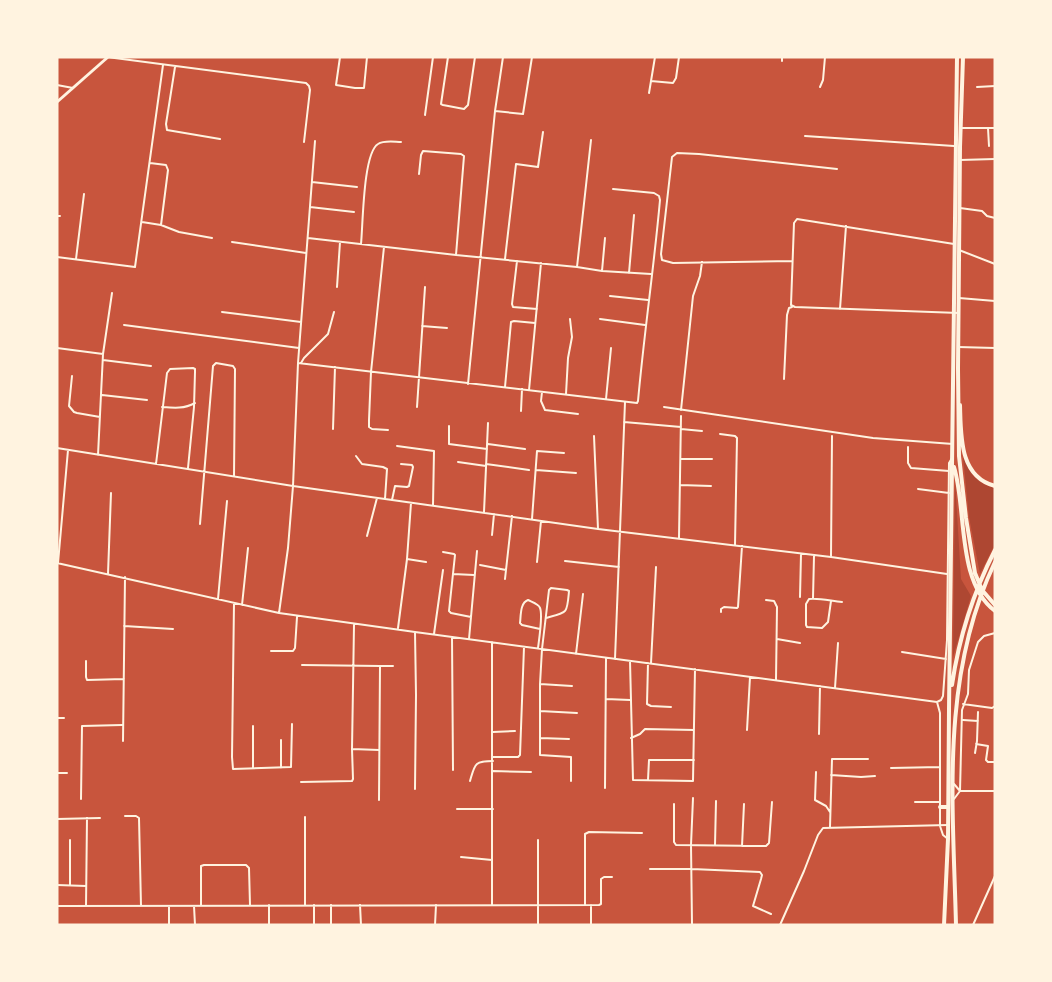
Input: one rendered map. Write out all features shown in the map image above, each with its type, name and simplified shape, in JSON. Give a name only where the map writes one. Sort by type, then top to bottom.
[{"type":"highway","points":[[957,57],[958,146],[954,244],[958,347],[958,435],[963,497],[975,573],[995,611]]},
{"type":"highway","points":[[944,925],[948,839],[956,313],[959,298],[960,160],[958,146],[961,128],[963,57]]},
{"type":"highway","points":[[958,393],[966,459],[976,476],[995,486]]},
{"type":"highway","points":[[953,464],[974,584],[980,595],[995,605]]},
{"type":"highway","points":[[949,710],[955,663],[964,623],[978,585],[995,550]]},
{"type":"highway","points":[[956,925],[953,800],[955,709],[968,632],[982,590],[995,562]]},
{"type":"highway","points":[[986,581],[995,568]]},
{"type":"highway","points":[[954,750],[961,750]]},
{"type":"highway","points":[[940,804],[948,807]]},
{"type":"main road","points":[[57,102],[105,58]]},
{"type":"street","points":[[340,57],[336,85],[355,88],[364,88],[367,57]]},
{"type":"street","points":[[425,115],[433,57]]},
{"type":"street","points":[[448,57],[441,104],[464,108],[468,105],[475,57]]},
{"type":"street","points":[[468,384],[495,111],[503,57]]},
{"type":"street","points":[[495,111],[523,114],[532,57]]},
{"type":"street","points":[[649,93],[655,57]]},
{"type":"street","points":[[651,81],[673,83],[679,57]]},
{"type":"street","points":[[820,87],[823,80],[825,57]]},
{"type":"street","points":[[105,58],[306,83],[310,90],[304,142]]},
{"type":"street","points":[[57,257],[135,267],[163,65]]},
{"type":"street","points":[[175,67],[167,130],[220,139]]},
{"type":"street","points":[[57,85],[73,88]]},
{"type":"street","points":[[977,87],[995,86]]},
{"type":"street","points":[[961,128],[995,128]]},
{"type":"street","points":[[988,128],[989,146]]},
{"type":"street","points":[[505,260],[516,164],[538,167],[543,132]]},
{"type":"street","points":[[805,136],[958,146]]},
{"type":"street","points":[[577,267],[591,140]]},
{"type":"street","points":[[279,613],[288,549],[293,486],[299,348],[315,141]]},
{"type":"street","points":[[361,244],[367,168],[372,151],[377,144],[382,142],[401,142]]},
{"type":"street","points":[[419,174],[423,151],[464,156],[456,255]]},
{"type":"street","points":[[792,261],[673,263],[661,258],[674,154],[718,155],[837,169]]},
{"type":"street","points":[[960,160],[995,159]]},
{"type":"street","points":[[150,163],[166,165],[168,170],[161,225]]},
{"type":"street","points":[[312,182],[357,187]]},
{"type":"street","points":[[299,363],[625,402],[638,401],[660,200],[659,196],[654,194],[614,189]]},
{"type":"street","points":[[76,260],[84,194]]},
{"type":"street","points":[[310,207],[354,212]]},
{"type":"street","points":[[960,208],[982,211],[987,216],[995,218]]},
{"type":"street","points":[[629,273],[634,215]]},
{"type":"street","points":[[792,307],[794,224],[797,219],[954,244]]},
{"type":"street","points":[[142,222],[212,238]]},
{"type":"street","points":[[840,309],[846,226]]},
{"type":"street","points":[[308,238],[602,271],[652,274]]},
{"type":"street","points":[[602,271],[605,238]]},
{"type":"street","points":[[232,242],[306,253]]},
{"type":"street","points":[[337,287],[340,242]]},
{"type":"street","points":[[384,247],[371,372],[369,427],[388,430]]},
{"type":"street","points":[[959,250],[995,264]]},
{"type":"street","points":[[517,261],[513,307],[537,309]]},
{"type":"street","points":[[681,410],[693,296],[702,262]]},
{"type":"street","points":[[529,390],[541,263]]},
{"type":"street","points":[[417,407],[425,287]]},
{"type":"street","points":[[98,455],[103,354],[112,293]]},
{"type":"street","points":[[610,296],[648,300]]},
{"type":"street","points":[[959,298],[995,301]]},
{"type":"street","points":[[784,379],[789,308],[956,313]]},
{"type":"street","points":[[222,312],[301,322]]},
{"type":"street","points":[[299,363],[328,334],[334,312]]},
{"type":"street","points":[[566,394],[572,337],[570,319]]},
{"type":"street","points":[[600,319],[645,325]]},
{"type":"street","points":[[505,387],[511,322],[535,323]]},
{"type":"street","points":[[124,325],[299,348]]},
{"type":"street","points":[[422,326],[447,328]]},
{"type":"street","points":[[958,347],[995,348]]},
{"type":"street","points":[[57,348],[103,354]]},
{"type":"street","points":[[606,399],[611,348]]},
{"type":"street","points":[[103,360],[151,366]]},
{"type":"street","points":[[200,524],[213,366],[216,363],[233,366],[235,369],[234,476]]},
{"type":"street","points":[[333,429],[335,367]]},
{"type":"street","points":[[156,464],[167,373],[171,369],[193,368],[195,369],[195,403],[188,469]]},
{"type":"street","points":[[72,375],[69,406],[74,412],[100,417]]},
{"type":"street","points":[[521,411],[522,389]]},
{"type":"street","points":[[542,392],[541,401],[545,410],[578,414]]},
{"type":"street","points":[[102,395],[147,400]]},
{"type":"street","points":[[615,659],[625,402]]},
{"type":"street","points":[[162,407],[182,408],[195,403]]},
{"type":"street","points":[[664,407],[873,438],[953,444]]},
{"type":"street","points":[[679,538],[681,416]]},
{"type":"street","points":[[624,422],[702,431]]},
{"type":"street","points":[[484,512],[488,423]]},
{"type":"street","points":[[449,426],[449,444],[488,449]]},
{"type":"street","points":[[720,434],[737,438],[735,545]]},
{"type":"street","points":[[594,436],[598,529]]},
{"type":"street","points":[[831,557],[832,436]]},
{"type":"street","points":[[488,444],[525,449]]},
{"type":"street","points":[[397,446],[434,451],[433,505]]},
{"type":"street","points":[[908,447],[908,463],[911,468],[949,471]]},
{"type":"street","points":[[57,448],[385,500],[948,574]]},
{"type":"street","points":[[68,450],[58,563],[279,613],[937,702],[943,698],[946,659],[949,463],[953,456]]},
{"type":"street","points":[[532,519],[537,451],[564,453]]},
{"type":"street","points":[[356,456],[362,464],[387,469],[385,500]]},
{"type":"street","points":[[681,459],[712,459]]},
{"type":"street","points":[[458,462],[528,470]]},
{"type":"street","points":[[392,500],[395,486],[409,486],[413,467],[401,464]]},
{"type":"street","points":[[536,470],[576,473]]},
{"type":"street","points":[[680,486],[711,486]]},
{"type":"street","points":[[918,489],[949,493]]},
{"type":"street","points":[[108,574],[111,493]]},
{"type":"street","points":[[367,536],[377,498]]},
{"type":"street","points":[[218,599],[227,501]]},
{"type":"street","points":[[398,630],[407,560],[411,503]]},
{"type":"street","points":[[492,535],[494,514]]},
{"type":"street","points":[[505,579],[512,516]]},
{"type":"street","points":[[537,562],[541,520]]},
{"type":"street","points":[[721,612],[724,607],[738,607],[742,546]]},
{"type":"street","points":[[242,605],[248,548]]},
{"type":"street","points":[[469,639],[477,551]]},
{"type":"street","points":[[443,552],[455,555],[449,611],[471,617]]},
{"type":"street","points":[[800,597],[801,554]]},
{"type":"street","points":[[813,598],[814,555]]},
{"type":"street","points":[[407,560],[426,562]]},
{"type":"street","points":[[565,561],[619,567]]},
{"type":"street","points":[[480,566],[506,570]]},
{"type":"street","points":[[656,567],[648,705],[671,707]]},
{"type":"street","points":[[434,634],[443,570]]},
{"type":"street","points":[[453,574],[476,575]]},
{"type":"street","points":[[123,741],[124,577]]},
{"type":"street","points":[[540,649],[550,588],[569,591],[566,611],[546,618]]},
{"type":"street","points":[[576,654],[583,594]]},
{"type":"street","points":[[831,601],[828,622],[822,628],[809,628],[806,625],[806,604],[809,599],[813,598],[842,602]]},
{"type":"street","points":[[540,629],[520,623],[525,601],[528,600],[541,609],[540,755],[571,757],[571,781]]},
{"type":"street","points":[[766,600],[774,601],[776,604],[777,680]]},
{"type":"street","points":[[234,603],[232,768],[290,768],[292,765],[292,724]]},
{"type":"street","points":[[271,651],[293,651],[297,615]]},
{"type":"street","points":[[302,782],[352,781],[353,779],[354,624]]},
{"type":"street","points":[[124,626],[173,629]]},
{"type":"street","points":[[415,632],[415,789]]},
{"type":"street","points":[[953,800],[960,792],[963,704],[968,694],[968,673],[976,644],[984,636],[995,633]]},
{"type":"street","points":[[452,637],[453,770]]},
{"type":"street","points":[[777,639],[800,643]]},
{"type":"street","points":[[492,642],[492,905]]},
{"type":"street","points":[[835,688],[838,643]]},
{"type":"street","points":[[470,781],[474,766],[480,761],[520,756],[524,646]]},
{"type":"street","points":[[902,652],[946,659]]},
{"type":"street","points":[[605,788],[606,658]]},
{"type":"street","points":[[86,661],[87,680],[124,679]]},
{"type":"street","points":[[630,661],[633,780],[693,781],[694,669]]},
{"type":"street","points":[[302,665],[393,666]]},
{"type":"street","points":[[379,800],[380,666]]},
{"type":"street","points":[[747,730],[750,677]]},
{"type":"street","points":[[540,684],[572,686]]},
{"type":"street","points":[[819,734],[820,686]]},
{"type":"street","points":[[606,699],[630,700]]},
{"type":"street","points":[[937,702],[940,713],[940,826],[943,835],[948,839]]},
{"type":"street","points":[[963,704],[992,708],[995,706]]},
{"type":"street","points":[[540,711],[577,713]]},
{"type":"street","points":[[975,753],[978,712]]},
{"type":"street","points":[[57,718],[64,718]]},
{"type":"street","points":[[962,720],[978,720]]},
{"type":"street","points":[[81,799],[82,726],[123,725]]},
{"type":"street","points":[[253,726],[253,768]]},
{"type":"street","points":[[631,738],[645,729],[694,730]]},
{"type":"street","points":[[493,732],[515,731]]},
{"type":"street","points":[[540,738],[569,739]]},
{"type":"street","points":[[281,740],[281,768]]},
{"type":"street","points":[[976,744],[988,746],[986,760],[995,762]]},
{"type":"street","points":[[352,749],[380,750]]},
{"type":"street","points":[[830,828],[832,759],[868,759]]},
{"type":"street","points":[[648,781],[648,760],[694,760]]},
{"type":"street","points":[[891,768],[940,767]]},
{"type":"street","points":[[493,771],[531,772]]},
{"type":"street","points":[[816,772],[815,800],[826,806],[831,813]]},
{"type":"street","points":[[57,773],[67,773]]},
{"type":"street","points":[[831,776],[875,776]]},
{"type":"street","points":[[954,784],[960,792]]},
{"type":"street","points":[[960,792],[995,791]]},
{"type":"street","points":[[692,925],[693,798]]},
{"type":"street","points":[[715,845],[716,801]]},
{"type":"street","points":[[674,804],[674,844],[766,846],[769,843],[772,802]]},
{"type":"street","points":[[915,802],[940,804]]},
{"type":"street","points":[[742,846],[744,804]]},
{"type":"street","points":[[458,809],[493,809]]},
{"type":"street","points":[[125,816],[139,818],[141,906]]},
{"type":"street","points":[[305,817],[305,905]]},
{"type":"street","points":[[86,906],[87,818]]},
{"type":"street","points":[[57,819],[100,818]]},
{"type":"street","points":[[780,925],[823,828],[948,825]]},
{"type":"street","points":[[585,905],[585,834],[589,832],[642,833]]},
{"type":"street","points":[[70,840],[70,885]]},
{"type":"street","points":[[538,840],[538,925]]},
{"type":"street","points":[[461,857],[492,860]]},
{"type":"street","points":[[201,906],[201,866],[204,865],[249,866],[250,905]]},
{"type":"street","points":[[650,869],[760,872],[762,875],[753,906],[771,914]]},
{"type":"street","points":[[974,925],[995,876]]},
{"type":"street","points":[[57,906],[601,905],[600,880],[604,877],[612,877]]},
{"type":"street","points":[[57,885],[86,886]]},
{"type":"street","points":[[268,905],[269,925]]},
{"type":"street","points":[[314,905],[314,925]]},
{"type":"street","points":[[331,905],[331,925]]},
{"type":"street","points":[[360,905],[361,925]]},
{"type":"street","points":[[435,925],[436,905]]},
{"type":"street","points":[[591,905],[591,925]]},
{"type":"street","points":[[169,906],[169,925]]},
{"type":"street","points":[[195,906],[195,925]]},
{"type":"shaded area","points":[[962,447],[966,461],[976,478],[995,488],[995,544],[980,574],[969,517]]},
{"type":"shaded area","points":[[955,480],[961,579],[971,596],[953,657]]}]
